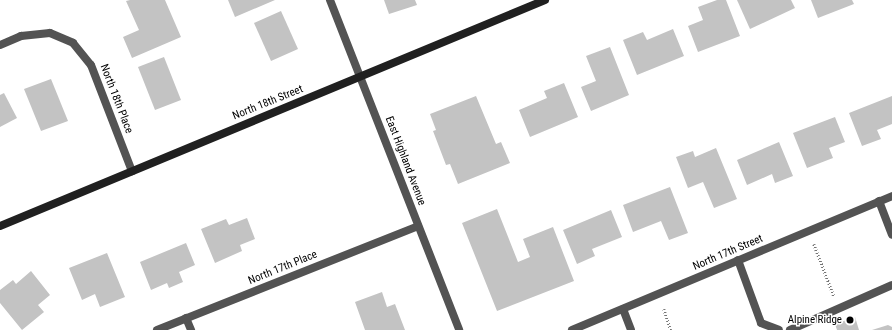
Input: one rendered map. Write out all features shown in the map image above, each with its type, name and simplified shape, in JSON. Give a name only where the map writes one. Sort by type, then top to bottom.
[{"type":"street","name":"East Highland Avenue","points":[[330,0],[459,330]]},
{"type":"street","name":"North 18th Street","points":[[0,226],[545,0]]},
{"type":"street","name":"North 18th Place","points":[[0,45],[21,36],[50,33],[73,43],[91,65],[132,171]]},
{"type":"street","name":"North 17th Street","points":[[572,330],[892,196]]},
{"type":"street","points":[[879,201],[892,235]]},
{"type":"street","name":"North 17th Place","points":[[157,330],[418,226]]},
{"type":"street","points":[[738,260],[761,323],[780,330]]},
{"type":"street","points":[[790,330],[892,285]]},
{"type":"street","points":[[623,309],[631,330]]},
{"type":"street","points":[[186,318],[191,330]]},
{"type":"path","points":[[809,230],[839,309]]},
{"type":"path","points":[[664,309],[672,330]]},
{"type":"building","points":[[165,0],[181,37],[132,58],[123,37],[139,30],[126,1]]},
{"type":"building","points":[[228,0],[275,0],[235,17]]},
{"type":"building","points":[[384,0],[415,0],[417,5],[389,14]]},
{"type":"building","points":[[717,0],[726,0],[740,36],[698,52],[688,26],[703,20],[698,7]]},
{"type":"building","points":[[737,0],[791,0],[795,8],[750,29]]},
{"type":"building","points":[[811,0],[852,0],[854,4],[818,18]]},
{"type":"building","points":[[281,11],[298,49],[271,61],[254,23]]},
{"type":"building","points":[[673,29],[684,56],[637,75],[623,40],[643,32],[647,40]]},
{"type":"building","points":[[610,47],[629,95],[591,111],[581,87],[596,81],[586,56]]},
{"type":"building","points":[[164,57],[181,100],[155,110],[138,67]]},
{"type":"building","points":[[51,79],[68,121],[41,131],[24,89]]},
{"type":"building","points":[[564,83],[578,117],[530,137],[519,110],[547,98],[544,91]]},
{"type":"building","points":[[4,93],[17,118],[0,127],[0,95]]},
{"type":"building","points":[[476,96],[496,144],[501,142],[510,163],[458,184],[450,164],[446,165],[433,131],[436,130],[430,114]]},
{"type":"building","points":[[892,96],[892,124],[877,130],[881,139],[862,146],[849,113]]},
{"type":"building","points":[[835,117],[845,142],[829,148],[833,158],[807,168],[793,133]]},
{"type":"building","points":[[779,142],[793,176],[775,183],[772,174],[747,185],[737,160]]},
{"type":"building","points":[[716,148],[737,199],[714,208],[703,182],[688,188],[676,157],[693,151],[695,157]]},
{"type":"building","points":[[670,187],[688,233],[669,240],[661,221],[633,232],[623,205]]},
{"type":"building","points":[[497,209],[518,262],[530,257],[523,239],[553,227],[574,281],[497,311],[462,223]]},
{"type":"building","points":[[611,210],[622,237],[592,249],[595,256],[577,264],[563,230]]},
{"type":"building","points":[[247,218],[255,239],[240,245],[242,251],[215,263],[201,229],[226,219],[229,225]]},
{"type":"building","points":[[186,243],[195,265],[179,272],[183,282],[169,288],[167,283],[151,290],[140,262]]},
{"type":"building","points":[[107,253],[125,297],[100,307],[95,294],[82,300],[69,268]]},
{"type":"building","points":[[31,271],[50,295],[38,305],[44,312],[22,330],[0,303],[0,290],[13,280],[16,284]]},
{"type":"building","points":[[382,292],[387,307],[395,304],[405,330],[365,330],[355,302]]},
{"type":"building","name":"Alpine Ridge","points":[[855,317],[859,330],[837,330],[835,324]]},
{"type":"building","points":[[888,325],[892,327],[892,330],[872,330]]},
{"type":"place","name":"Alpine Ridge","points":[[850,320]]}]
